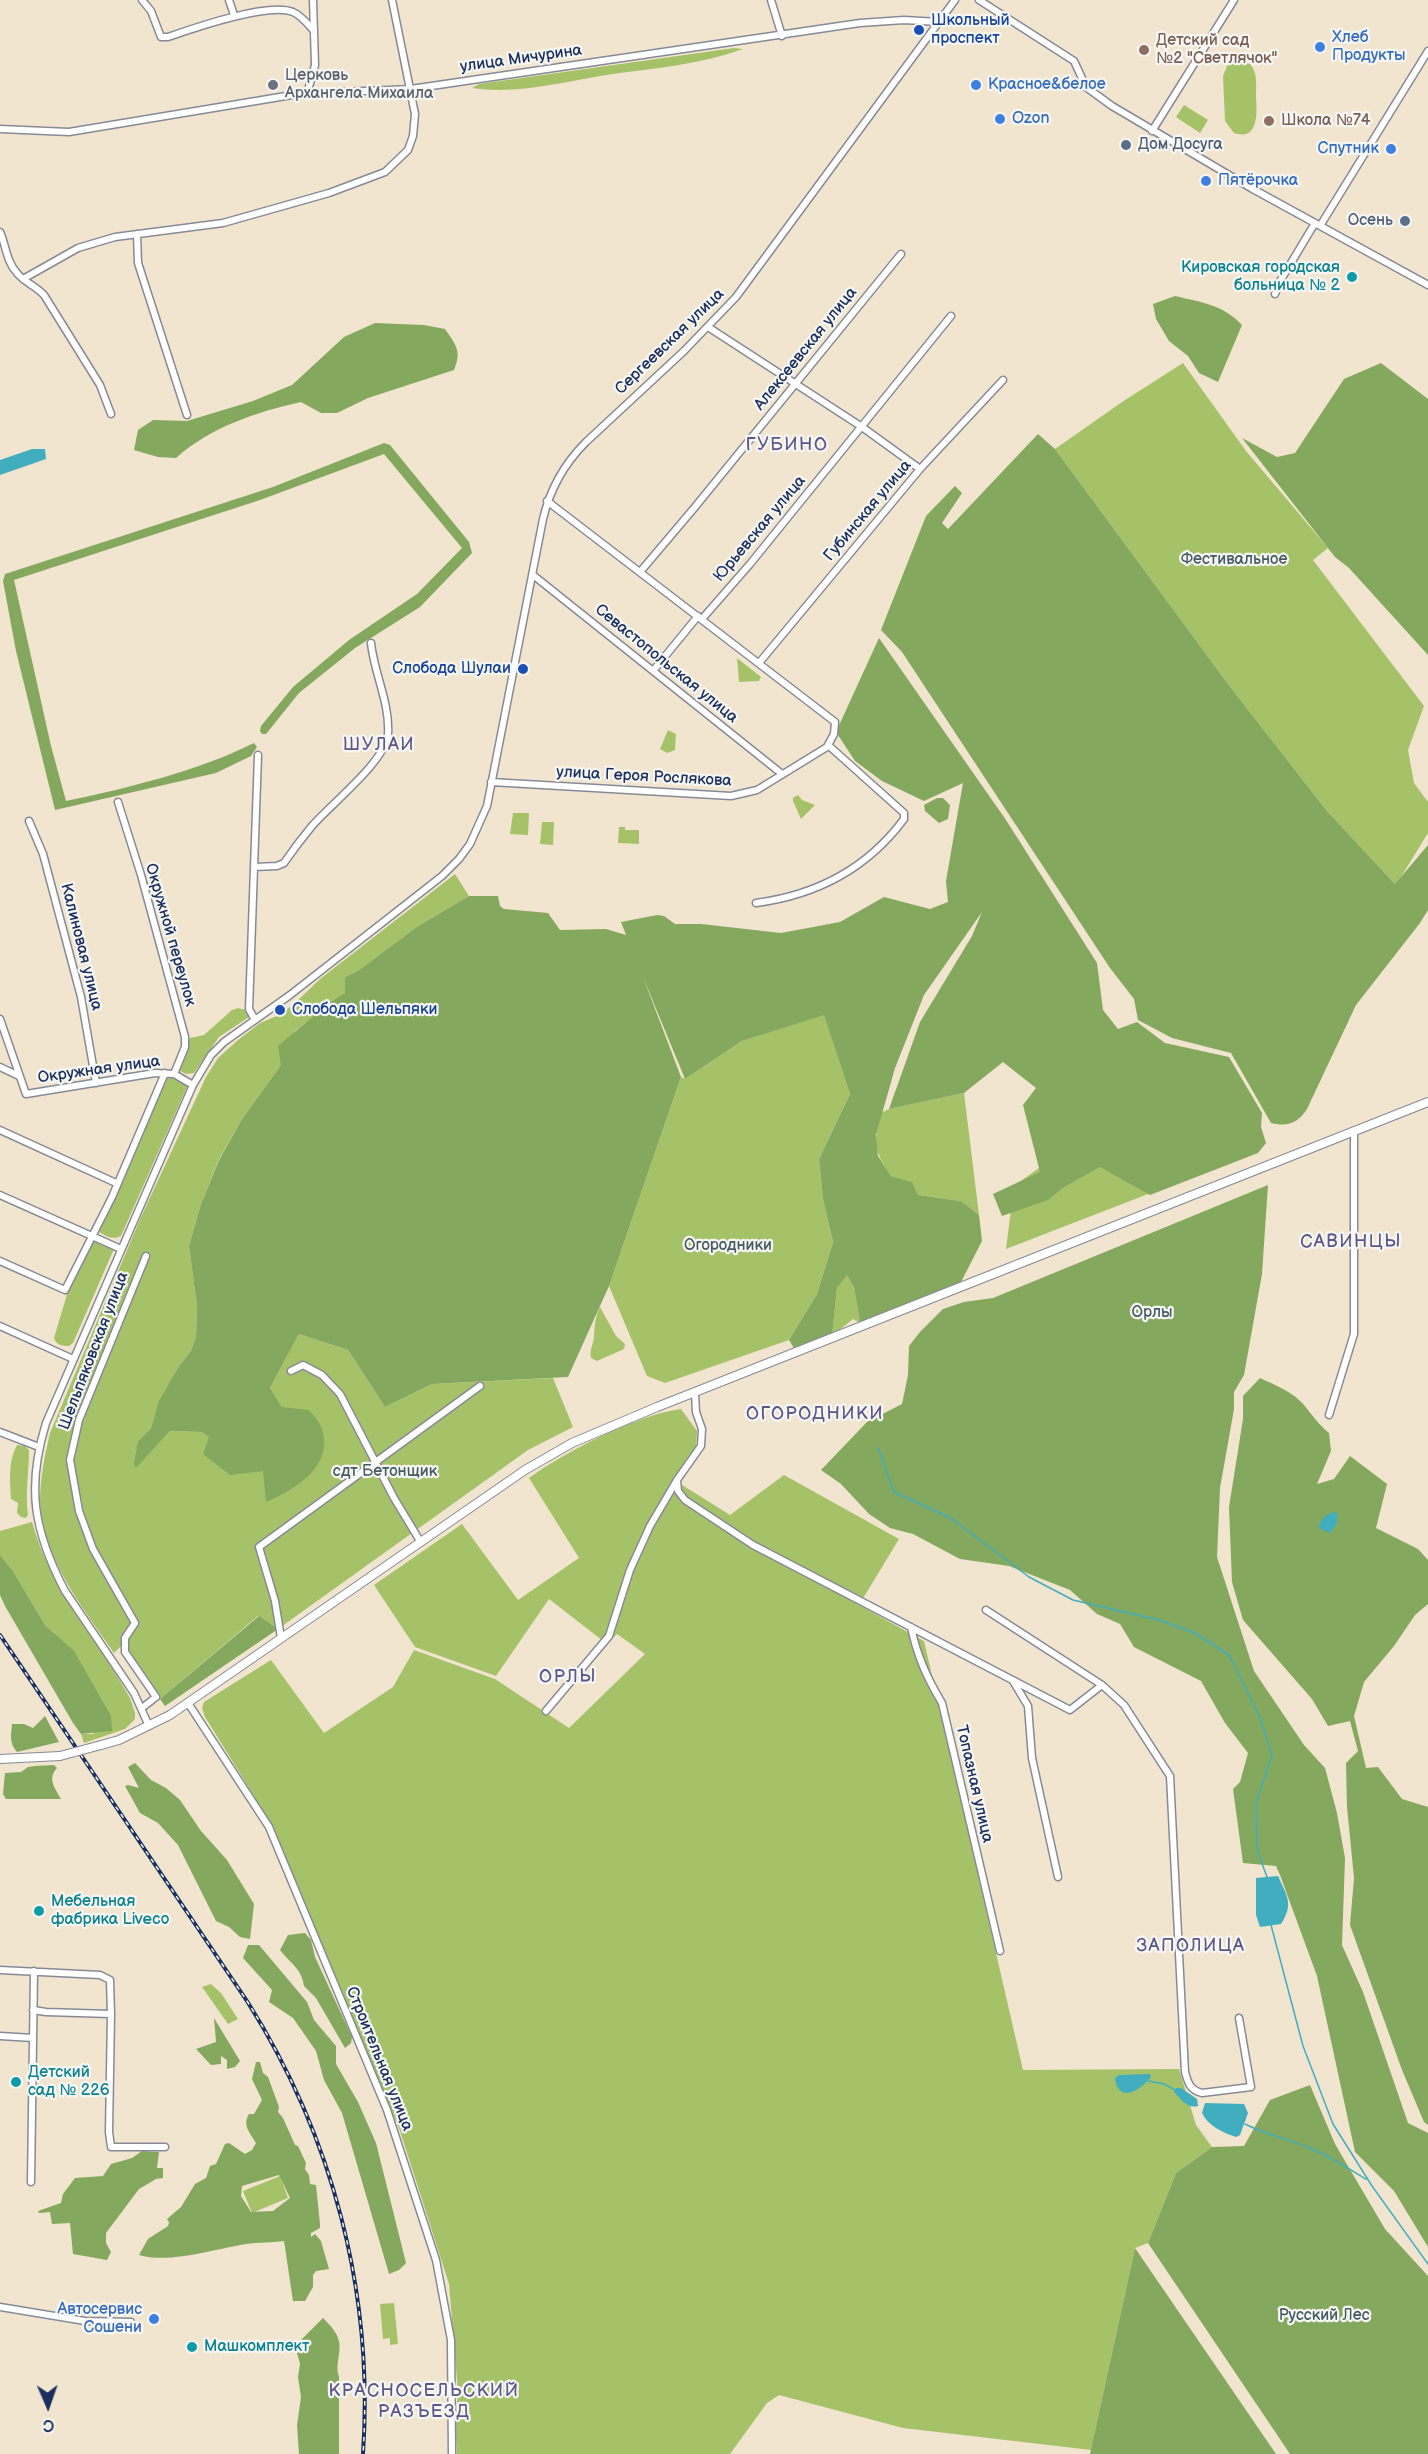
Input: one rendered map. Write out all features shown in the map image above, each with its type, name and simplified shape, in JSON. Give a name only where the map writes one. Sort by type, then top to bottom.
[{"type":"main road","points":[[0,1759],[60,1756],[118,1740],[149,1726],[188,1703],[501,1485],[572,1443],[1428,1102]]},
{"type":"street","points":[[142,0],[161,37],[168,37],[234,15],[285,10],[305,20],[314,31]]},
{"type":"street","points":[[229,0],[234,15]]},
{"type":"street","points":[[307,94],[315,64],[313,0]]},
{"type":"street","points":[[23,279],[78,248],[115,237],[223,223],[329,193],[385,172],[408,150],[413,136],[415,114],[392,0]]},
{"type":"street","points":[[771,0],[782,36]]},
{"type":"street","name":"Сергеевская улица","points":[[149,1726],[142,1708],[123,1676],[65,1591],[47,1554],[34,1509],[34,1481],[39,1447],[46,1423],[193,1085],[212,1055],[224,1042],[370,934],[459,859],[479,826],[487,806],[548,501],[571,456],[708,327],[736,297],[954,0]]},
{"type":"street","points":[[979,0],[1074,61],[1089,90],[1152,131],[1428,285]]},
{"type":"street","points":[[1152,131],[1234,0]]},
{"type":"street","name":"улица Мичурина","points":[[0,129],[69,132],[307,94],[411,89],[860,23],[904,20],[939,22]]},
{"type":"street","points":[[1275,294],[1428,51]]},
{"type":"street","points":[[0,232],[7,256],[17,274],[37,287],[44,295],[100,385],[111,414]]},
{"type":"street","points":[[137,234],[138,263],[187,415]]},
{"type":"street","name":"Алексеевская улица","points":[[640,572],[902,254]]},
{"type":"street","name":"Юрьевская улица","points":[[653,671],[750,564],[951,316]]},
{"type":"street","points":[[708,327],[862,426],[920,469]]},
{"type":"street","name":"Губинская улица","points":[[759,663],[920,469],[1003,380]]},
{"type":"street","points":[[548,501],[835,722],[834,734],[828,745],[904,813],[904,819],[874,853],[830,883],[788,898],[756,903]]},
{"type":"street","name":"Севастопольская улица","points":[[533,575],[782,774]]},
{"type":"street","points":[[254,867],[278,866],[284,863],[313,825],[361,777],[386,745],[388,721],[373,661],[371,643]]},
{"type":"street","name":"улица Героя Рослякова","points":[[491,783],[721,797],[757,790],[828,745]]},
{"type":"street","points":[[255,1020],[249,1009],[258,755]]},
{"type":"street","name":"Окружной переулок","points":[[118,802],[141,875],[185,1037],[185,1047],[174,1074]]},
{"type":"street","name":"Калиновая улица","points":[[29,821],[43,854],[81,997],[96,1083]]},
{"type":"street","name":"Окружная улица","points":[[0,1019],[26,1094],[165,1073],[174,1074],[193,1085]]},
{"type":"street","name":"Окружная улица","points":[[0,1067],[19,1076]]},
{"type":"street","points":[[0,1261],[65,1290],[92,1236],[165,1073]]},
{"type":"street","points":[[0,1130],[116,1183]]},
{"type":"street","points":[[1329,1415],[1354,1334],[1354,1131]]},
{"type":"street","points":[[0,1195],[121,1249]]},
{"type":"street","name":"Шельпяковская улица","points":[[142,1708],[156,1697],[125,1652],[125,1638],[135,1623],[93,1549],[79,1511],[70,1460],[79,1420],[146,1256]]},
{"type":"street","points":[[0,1326],[73,1359]]},
{"type":"street","points":[[291,1371],[303,1365],[322,1375],[340,1394],[375,1463],[420,1541]]},
{"type":"street","points":[[281,1638],[275,1601],[259,1547],[480,1386]]},
{"type":"street","points":[[546,1711],[609,1636],[630,1570],[650,1526],[676,1479],[701,1446],[702,1428],[696,1412],[695,1394]]},
{"type":"street","points":[[0,1432],[39,1447]]},
{"type":"street","points":[[676,1479],[678,1491],[685,1500],[753,1545],[1070,1710],[1102,1685]]},
{"type":"street","points":[[986,1610],[1102,1685],[1124,1705],[1170,1776],[1185,2072],[1189,2085],[1195,2091],[1202,2093],[1251,2087],[1239,2018]]},
{"type":"street","name":"Топазная улица","points":[[911,1627],[916,1651],[925,1674],[942,1703],[1000,1951]]},
{"type":"street","points":[[1013,1681],[1028,1706],[1032,1758],[1058,1878]]},
{"type":"street","name":"Строительная улица","points":[[188,1703],[269,1827],[387,2110],[435,2260],[451,2340],[452,2454]]},
{"type":"street","points":[[0,1970],[100,1975],[110,1980],[109,2132],[111,2147],[165,2147]]},
{"type":"street","points":[[32,2182],[34,1971]]},
{"type":"street","points":[[33,2010],[111,2014]]},
{"type":"street","points":[[0,2036],[33,2038]]},
{"type":"street","points":[[0,2307],[85,2321],[131,2322]]},
{"type":"green space","points":[[734,48],[743,49],[695,62],[543,86],[507,90],[472,88],[479,84]]},
{"type":"green space","points":[[1237,60],[1250,64],[1256,79],[1255,124],[1248,133],[1242,134],[1234,133],[1225,121],[1223,76],[1227,66]]},
{"type":"green space","points":[[1184,105],[1208,120],[1200,133],[1176,117]]},
{"type":"green space","points":[[1175,296],[1219,309],[1242,325],[1218,382],[1199,373],[1188,356],[1169,341],[1156,319],[1153,304]]},
{"type":"green space","points":[[375,323],[424,325],[445,329],[457,348],[458,358],[454,370],[368,398],[337,413],[321,413],[301,402],[251,416],[219,429],[176,458],[158,457],[134,450],[138,430],[153,420],[187,421],[253,401],[292,385],[344,337]]},
{"type":"green space","name":"Фестивальное","points":[[1183,363],[1246,451],[1328,548],[1313,560],[1424,706],[1408,750],[1414,783],[1428,802],[1428,833],[1396,885],[1327,811],[1231,688],[1055,449]]},
{"type":"green space","points":[[1381,363],[1428,399],[1428,655],[1349,568],[1335,557],[1242,438],[1277,457],[1295,453],[1344,379]]},
{"type":"green space","points":[[1038,434],[1055,449],[1231,688],[1327,811],[1395,884],[1428,845],[1428,910],[1356,1005],[1307,1109],[1300,1118],[1292,1123],[1271,1123],[1231,1053],[1172,1038],[1138,1020],[1134,999],[1110,968],[902,652],[881,630],[926,516],[955,486],[962,493],[942,523],[948,529]]},
{"type":"green space","points":[[384,443],[390,445],[469,542],[472,553],[420,607],[355,648],[299,693],[266,734],[260,731],[261,726],[293,687],[349,640],[417,594],[462,548],[384,454],[260,500],[14,580],[51,746],[66,801],[186,770],[254,743],[257,747],[251,756],[216,773],[55,810],[16,651],[3,581],[5,574],[273,487]]},
{"type":"green space","points":[[879,638],[1006,820],[1097,963],[1103,1010],[1118,1029],[1137,1022],[1165,1043],[1229,1057],[1262,1113],[1261,1127],[1266,1143],[1258,1153],[1150,1195],[1100,1167],[1064,1187],[1048,1200],[1002,1216],[993,1194],[1040,1172],[1023,1105],[1036,1088],[1003,1062],[964,1093],[889,1109],[920,1022],[972,936],[982,912],[924,995],[895,1068],[876,1135],[878,1156],[891,1176],[912,1182],[918,1195],[961,1201],[979,1215],[982,1241],[961,1282],[860,1323],[854,1287],[847,1275],[837,1288],[832,1336],[795,1350],[789,1340],[817,1294],[833,1242],[823,1199],[819,1159],[850,1094],[824,1015],[742,1041],[685,1079],[643,977],[681,1077],[609,1286],[568,1377],[432,1384],[385,1407],[348,1350],[299,1334],[270,1388],[282,1407],[309,1410],[322,1429],[324,1442],[322,1454],[317,1465],[300,1483],[266,1502],[263,1471],[230,1475],[203,1454],[209,1437],[201,1432],[170,1431],[136,1468],[134,1464],[138,1441],[151,1428],[159,1401],[179,1366],[191,1351],[196,1337],[197,1306],[189,1246],[201,1204],[219,1160],[242,1119],[281,1065],[278,1046],[328,1004],[345,993],[345,977],[359,970],[418,926],[469,896],[498,896],[500,906],[504,909],[548,913],[560,930],[606,929],[626,935],[621,922],[657,915],[664,916],[675,924],[701,924],[781,933],[840,922],[884,897],[930,909],[948,902],[946,881],[963,783],[924,801],[882,781],[855,761],[836,732]]},
{"type":"green space","points":[[737,658],[761,677],[759,681],[739,682]]},
{"type":"green space","points":[[668,730],[676,734],[675,750],[667,753],[660,749]]},
{"type":"green space","points":[[798,795],[802,800],[815,805],[801,819],[793,801],[793,798]]},
{"type":"green space","points":[[937,798],[943,798],[950,805],[948,819],[939,823],[925,811],[924,805]]},
{"type":"green space","points":[[513,813],[529,813],[528,835],[510,834]]},
{"type":"green space","points":[[542,822],[554,822],[553,845],[540,844]]},
{"type":"green space","points":[[619,827],[625,827],[625,830],[639,830],[639,844],[618,843]]},
{"type":"green space","name":"сдт Бетонщик","points":[[455,874],[469,896],[418,926],[359,970],[345,977],[345,993],[295,1031],[281,1065],[242,1119],[219,1159],[201,1204],[189,1246],[197,1306],[196,1337],[191,1351],[179,1366],[160,1401],[151,1428],[138,1441],[136,1467],[170,1431],[201,1432],[209,1437],[282,1407],[270,1388],[299,1334],[348,1350],[385,1407],[432,1384],[553,1378],[573,1427],[528,1450],[278,1629],[258,1616],[160,1699],[130,1657],[126,1641],[114,1653],[77,1600],[56,1562],[42,1522],[40,1501],[42,1475],[50,1433],[141,1217],[206,1077],[218,1058],[260,1023],[277,1016],[293,1005],[320,979]]},
{"type":"green space","points":[[238,1008],[246,1010],[249,1017],[219,1037],[194,1073],[186,1074],[180,1071],[190,1038],[204,1035],[232,1010]]},
{"type":"green space","name":"Огородники","points":[[824,1014],[850,1094],[819,1159],[823,1199],[833,1242],[817,1294],[789,1340],[665,1383],[647,1376],[609,1286],[681,1077],[685,1079],[742,1041]]},
{"type":"green space","points":[[172,1077],[185,1083],[187,1087],[121,1236],[107,1237],[99,1232],[101,1224],[166,1079]]},
{"type":"green space","points":[[964,1093],[979,1215],[961,1201],[918,1195],[911,1182],[891,1176],[878,1152],[876,1139],[881,1113],[889,1109]]},
{"type":"green space","points":[[1104,1121],[1205,1172],[1006,1249],[1014,1186]]},
{"type":"green space","name":"Орлы","points":[[1268,1185],[1262,1274],[1244,1375],[1234,1392],[1234,1409],[1220,1488],[1217,1557],[1254,1671],[1304,1745],[1325,1768],[1337,1813],[1345,1858],[1342,1945],[1363,1992],[1408,2123],[1428,2133],[1428,2247],[1394,2191],[1355,2152],[1317,1976],[1280,1875],[1276,1866],[1243,1863],[1233,1789],[1240,1782],[1248,1753],[1225,1723],[1201,1681],[1134,1647],[1120,1624],[1097,1614],[1070,1590],[1009,1566],[960,1559],[913,1534],[890,1528],[869,1514],[841,1484],[821,1470],[867,1422],[902,1404],[908,1375],[909,1346],[943,1309],[964,1302],[993,1298]]},
{"type":"green space","points":[[92,1240],[114,1249],[73,1343],[69,1346],[62,1345],[54,1338],[68,1291]]},
{"type":"green space","points":[[847,1274],[854,1287],[860,1323],[853,1319],[832,1336],[837,1288]]},
{"type":"green space","points":[[600,1307],[616,1336],[625,1344],[624,1349],[597,1361],[591,1358],[591,1352]]},
{"type":"green space","points":[[1260,1378],[1295,1396],[1329,1433],[1331,1451],[1317,1484],[1334,1479],[1350,1456],[1387,1484],[1376,1528],[1418,1549],[1428,1560],[1428,1604],[1415,1615],[1394,1646],[1364,1682],[1354,1716],[1366,1768],[1378,1767],[1402,1799],[1428,1807],[1428,2125],[1424,2122],[1402,2070],[1350,1925],[1354,1878],[1347,1807],[1346,1763],[1358,1751],[1350,1721],[1328,1726],[1312,1699],[1243,1620],[1232,1582],[1229,1507],[1243,1419],[1243,1396]]},
{"type":"green space","points":[[681,1409],[697,1431],[696,1448],[686,1460],[679,1483],[730,1515],[784,1475],[899,1539],[859,1605],[924,1641],[1023,2070],[1179,2069],[1196,2125],[1212,2147],[1176,2173],[1148,2243],[1135,2248],[1091,2450],[903,2428],[779,2395],[767,2403],[730,2454],[457,2454],[455,2424],[458,2392],[449,2284],[400,2131],[270,1822],[205,1717],[202,1708],[204,1702],[271,1660],[324,1733],[393,1687],[414,1650],[495,1679],[569,1728],[645,1654],[617,1634],[607,1644],[549,1599],[496,1676],[415,1647],[374,1585],[462,1524],[518,1600],[579,1558],[529,1478],[581,1446],[602,1436],[643,1419]]},
{"type":"green space","points":[[17,1445],[25,1446],[29,1450],[28,1515],[26,1518],[17,1513],[18,1503],[11,1499],[11,1464]]},
{"type":"green space","points":[[32,1522],[50,1569],[75,1613],[130,1698],[135,1713],[135,1719],[125,1729],[84,1743],[81,1734],[94,1734],[54,1633],[45,1625],[13,1571],[0,1555],[0,1531]]},
{"type":"green space","points":[[0,1555],[13,1571],[45,1625],[74,1651],[111,1716],[112,1731],[81,1734],[73,1723],[0,1595]]},
{"type":"green space","points":[[259,1616],[278,1629],[165,1706],[160,1699]]},
{"type":"green space","points":[[45,1716],[59,1742],[17,1752],[12,1742],[12,1724],[24,1724],[33,1728]]},
{"type":"green space","points":[[135,1763],[151,1780],[166,1788],[180,1800],[201,1831],[227,1860],[254,1904],[250,1939],[240,1937],[229,1927],[216,1921],[178,1845],[158,1823],[140,1813],[125,1786],[139,1788],[128,1767]]},
{"type":"green space","points":[[54,1765],[57,1768],[52,1780],[61,1799],[6,1799],[3,1794],[5,1773],[21,1772],[28,1767]]},
{"type":"green space","points":[[305,1933],[311,1940],[315,1957],[352,2037],[351,2043],[345,2048],[316,1998],[304,1986],[298,1971],[280,1950],[288,1935]]},
{"type":"green space","points":[[248,1945],[259,1945],[307,2002],[314,2020],[336,2046],[336,2064],[358,2102],[376,2143],[406,2263],[399,2270],[389,2274],[342,2113],[324,2080],[316,2051],[293,2018],[269,2002],[272,1990],[243,1958]]},
{"type":"green space","points":[[211,1984],[221,1993],[238,2019],[228,2024],[202,1987]]},
{"type":"green space","points":[[214,2018],[240,2061],[235,2067],[227,2069],[227,2060],[221,2056],[221,2064],[211,2065],[196,2049],[216,2042]]},
{"type":"green space","points":[[256,2062],[260,2062],[279,2107],[278,2112],[306,2163],[305,2169],[309,2175],[310,2184],[316,2185],[320,2228],[311,2233],[311,2237],[315,2234],[321,2241],[329,2269],[316,2271],[313,2275],[313,2287],[305,2301],[293,2301],[284,2241],[246,2244],[178,2257],[139,2255],[148,2239],[168,2226],[167,2219],[181,2207],[195,2184],[206,2178],[210,2166],[216,2164],[225,2144],[229,2143],[245,2154],[252,2150],[256,2143],[246,2122],[249,2114],[254,2114],[262,2100],[252,2079]],"holes":[[[279,2175],[290,2198],[273,2211],[251,2212],[241,2196],[242,2186]]]},
{"type":"green space","name":"Русский Лес","points":[[1310,2085],[1335,2144],[1385,2229],[1428,2276],[1428,2454],[1290,2454],[1148,2243],[1176,2173],[1212,2147],[1244,2146],[1270,2100]]},
{"type":"green space","points":[[142,2151],[159,2152],[157,2168],[163,2168],[163,2178],[156,2179],[139,2189],[106,2233],[106,2243],[111,2252],[107,2260],[73,2254],[70,2223],[52,2224],[50,2212],[39,2213],[38,2211],[61,2203],[63,2194],[75,2178],[103,2176],[111,2164],[132,2158]]},
{"type":"green space","points":[[280,2176],[288,2198],[252,2213],[243,2191]]},
{"type":"green space","points":[[1135,2248],[1276,2454],[1090,2454]]},
{"type":"green space","points":[[394,2303],[398,2344],[390,2345],[390,2338],[383,2339],[380,2304]]},
{"type":"green space","points":[[323,2318],[336,2333],[339,2343],[337,2367],[339,2454],[299,2454],[297,2425],[301,2397],[298,2377],[300,2364],[297,2353],[299,2342]]},
{"type":"water","points":[[32,449],[45,449],[46,459],[0,475],[0,460]]},
{"type":"water","points":[[1335,1512],[1337,1523],[1330,1533],[1319,1528],[1324,1517]]},
{"type":"water","points":[[1278,1876],[1288,1900],[1285,1917],[1281,1924],[1260,1927],[1256,1915],[1256,1878]]},
{"type":"water","points":[[1150,2074],[1151,2077],[1141,2087],[1130,2093],[1120,2091],[1115,2078],[1119,2075]]},
{"type":"water","points":[[1176,2088],[1181,2088],[1197,2099],[1198,2106],[1194,2107],[1184,2103],[1174,2092]]},
{"type":"water","points":[[1205,2103],[1244,2104],[1248,2113],[1240,2135],[1236,2137],[1226,2133],[1208,2121],[1202,2113]]},
{"type":"waterway","points":[[878,1448],[894,1492],[951,1518],[1029,1577],[1073,1600],[1159,1620],[1195,1633],[1229,1655],[1261,1720],[1272,1755],[1256,1802],[1257,1850],[1267,1877]]},
{"type":"waterway","points":[[1271,1925],[1303,2046],[1333,2124],[1372,2186],[1428,2264]]},
{"type":"waterway","points":[[1149,2081],[1164,2084],[1175,2090]]},
{"type":"waterway","points":[[1245,2124],[1319,2152],[1366,2179]]},
{"type":"railway","points":[[0,1635],[247,2001],[277,2053],[303,2107],[324,2162],[341,2218],[354,2276],[362,2334],[365,2394],[363,2454]]},
{"type":"place","name":"Школьный проспект","points":[[919,30]]},
{"type":"place","name":"Хлеб Продукты","points":[[1320,47]]},
{"type":"place","name":"Детский сад №2 \"Светлячок\"","points":[[1144,50]]},
{"type":"place","name":"Церковь Архангела Михаила","points":[[273,85]]},
{"type":"place","name":"Красное&белое","points":[[976,85]]},
{"type":"place","name":"Ozon","points":[[1000,119]]},
{"type":"place","name":"Школа №74","points":[[1269,121]]},
{"type":"place","name":"Дом Досуга","points":[[1126,145]]},
{"type":"place","name":"Спутник","points":[[1391,149]]},
{"type":"place","name":"Пятёрочка","points":[[1206,181]]},
{"type":"place","name":"Осень","points":[[1405,221]]},
{"type":"place","name":"Кировская городская больница № 2","points":[[1352,277]]},
{"type":"place","name":"Слобода Шулаи","points":[[523,669]]},
{"type":"place","name":"Слобода Шельпяки","points":[[280,1010]]},
{"type":"place","name":"Мебельная фабрика Liveco","points":[[39,1911]]},
{"type":"place","name":"Детский сад № 226","points":[[16,2082]]},
{"type":"place","name":"Автосервис Сошени","points":[[154,2319]]},
{"type":"place","name":"Машкомплект","points":[[192,2347]]},
{"type":"district","name":"ГУБИНО","points":[[787,445]]},
{"type":"district","name":"ШУЛАИ","points":[[379,745]]},
{"type":"district","name":"САВИНЦЫ","points":[[1351,1242]]},
{"type":"district","name":"ОГОРОДНИКИ","points":[[815,1414]]},
{"type":"district","name":"ОРЛЫ","points":[[568,1677]]},
{"type":"district","name":"ЗАПОЛИЦА","points":[[1191,1946]]},
{"type":"district","name":"КРАСНОСЕЛЬСКИЙ РАЗЪЕЗД","points":[[424,2401]]}]
